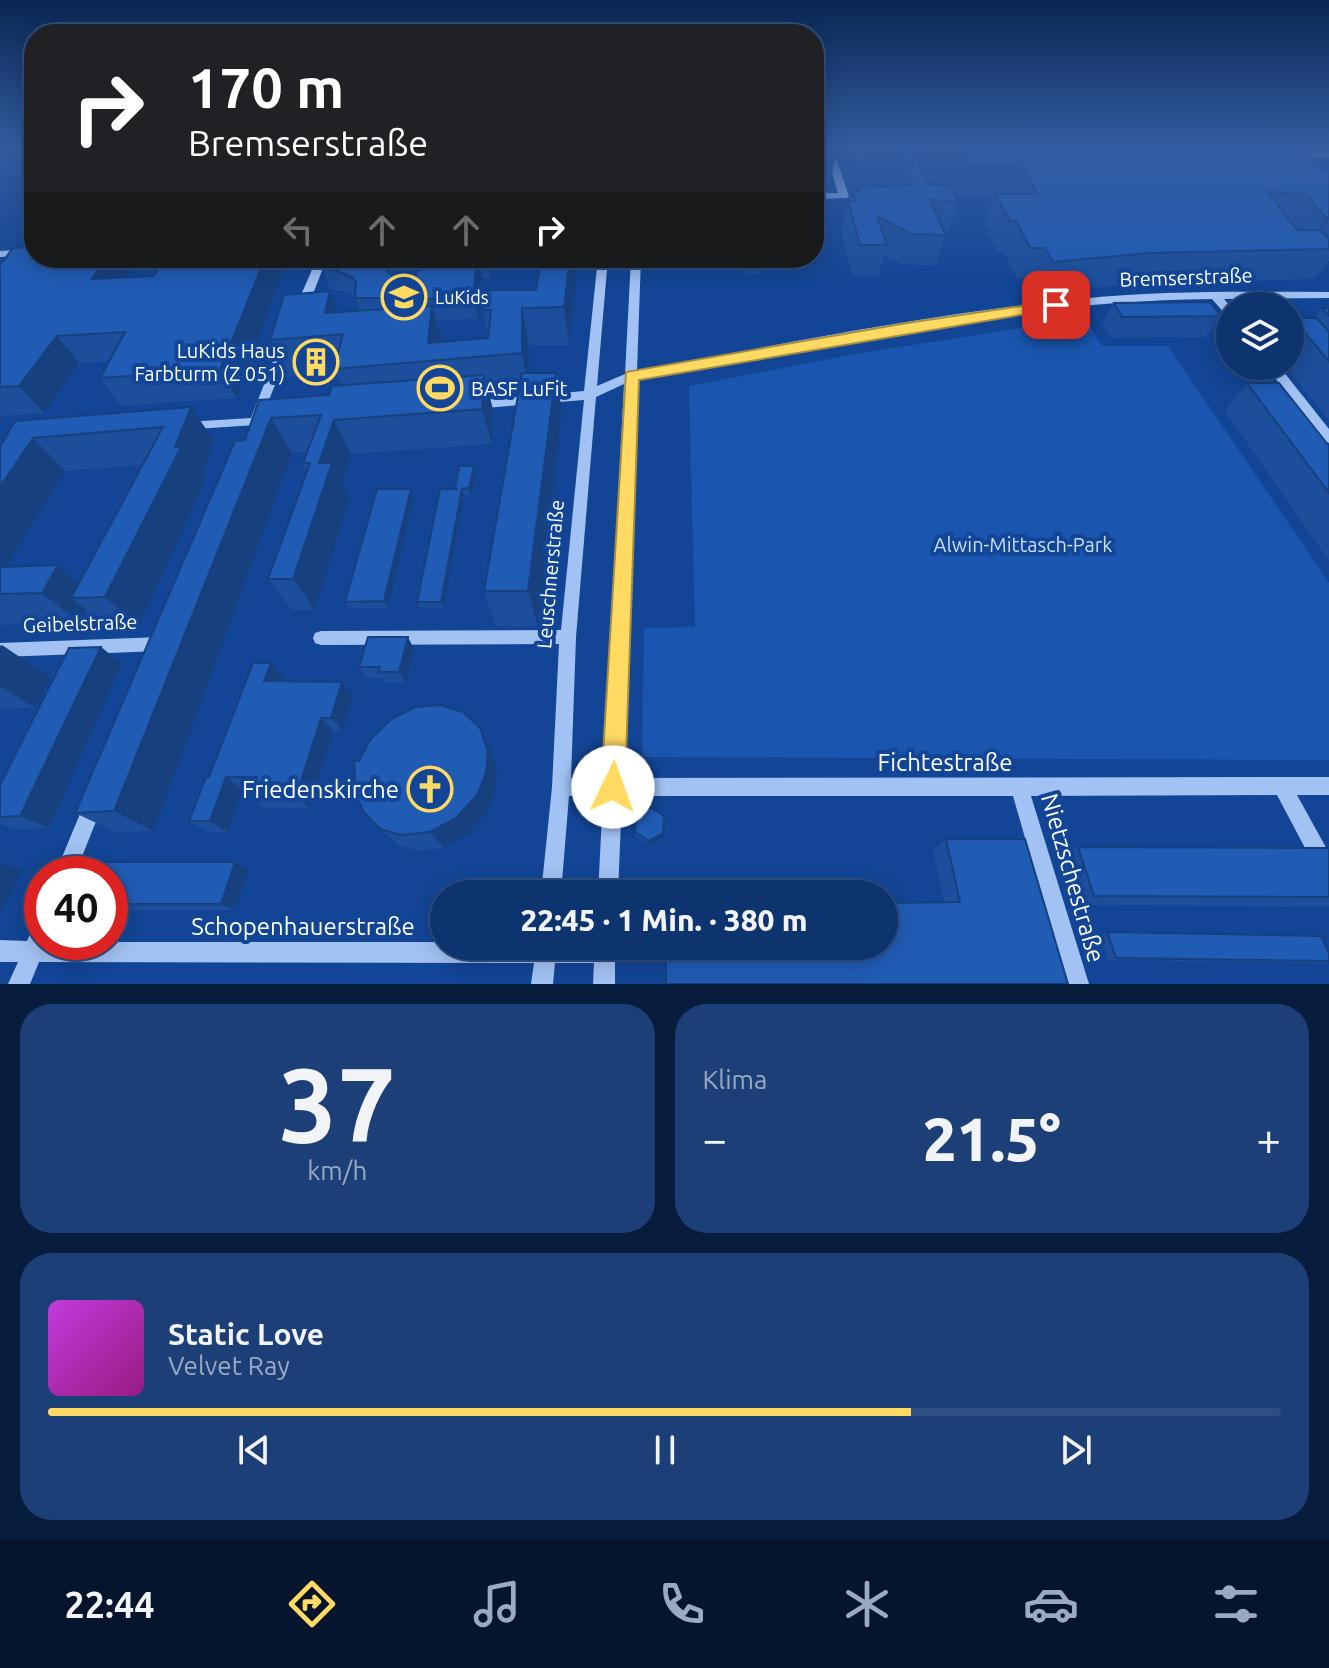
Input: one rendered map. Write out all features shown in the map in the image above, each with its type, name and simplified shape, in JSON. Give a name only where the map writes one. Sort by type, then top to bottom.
[{"type":"street","points":[[824,196],[844,196],[843,193]]},
{"type":"street","points":[[0,254],[24,253]]},
{"type":"street","points":[[251,428],[318,268]]},
{"type":"street","name":"Leuschnerstraße","points":[[552,880],[561,787],[568,637],[602,268]]},
{"type":"street","points":[[609,880],[636,268]]},
{"type":"street","name":"Bremserstraße","points":[[452,406],[589,395],[632,376],[1009,311],[1080,302],[1215,295],[1329,295]]},
{"type":"street","points":[[1283,380],[1329,438]]},
{"type":"street","points":[[165,429],[251,428],[284,420]]},
{"type":"street","points":[[321,638],[568,637]]},
{"type":"street","name":"Geibelstraße","points":[[0,650],[161,644]]},
{"type":"street","name":"Nietzschestraße","points":[[1019,786],[1078,984]]},
{"type":"street","points":[[1282,786],[1329,873]]},
{"type":"street","name":"Fichtestraße","points":[[561,787],[1329,786]]},
{"type":"street","points":[[73,856],[101,788]]},
{"type":"street","name":"Schopenhauerstraße","points":[[128,951],[430,950]]},
{"type":"street","name":"Schopenhauerstraße","points":[[0,951],[24,951]]},
{"type":"street","points":[[19,984],[29,960]]},
{"type":"street","points":[[542,984],[544,960]]},
{"type":"street","points":[[604,984],[605,960]]},
{"type":"green space","name":"Alwin-Mittasch-Park","points":[[1085,318],[1102,346],[1168,346],[1329,583],[1329,760],[642,757],[644,628],[695,627],[689,386],[861,353]]},
{"type":"building","points":[[854,193],[954,193],[958,201],[930,200],[946,235],[911,234],[877,216],[887,245],[860,245],[848,201],[856,201]]},
{"type":"building","points":[[1269,193],[1297,230],[1320,230],[1329,239],[1329,249],[1150,253],[1053,262],[1045,248],[1030,248],[1016,221],[1010,221],[995,194]]},
{"type":"building","points":[[1285,193],[1329,193],[1327,219],[1306,194]]},
{"type":"building","points":[[24,247],[24,268],[99,268],[92,279],[154,276],[158,268],[261,268],[220,370],[100,378],[125,332],[57,336],[19,386],[0,387],[0,265],[13,248]]},
{"type":"building","points":[[384,268],[406,292],[385,293],[383,298],[355,298],[356,282],[352,277],[322,269]]},
{"type":"building","points":[[476,268],[473,298],[422,299],[423,294],[412,295],[417,270]]},
{"type":"building","points":[[539,268],[569,268],[564,307],[522,308],[522,353],[334,369],[343,334],[270,340],[284,295],[330,291],[325,313],[432,306],[428,343],[488,338],[491,310],[483,310],[488,290],[536,290]]},
{"type":"building","points":[[1210,302],[1216,310],[1216,316],[1122,317],[1114,303]]},
{"type":"building","points":[[1304,318],[1317,318],[1329,332],[1329,361],[1304,332]]},
{"type":"building","points":[[522,373],[556,373],[528,591],[484,591]]},
{"type":"building","points":[[484,375],[482,409],[334,420],[319,463],[332,463],[293,579],[268,579],[310,463],[303,463],[321,415],[271,418],[114,811],[75,813],[235,441],[245,440],[259,400],[329,395],[332,386]]},
{"type":"building","points":[[1247,383],[1279,383],[1329,446],[1329,493]]},
{"type":"building","points":[[191,407],[175,447],[181,447],[105,597],[71,598],[163,427],[33,438],[0,487],[0,447],[15,421]]},
{"type":"building","points":[[459,466],[474,466],[469,488],[462,489],[441,602],[417,602],[440,489],[455,489]]},
{"type":"building","points":[[377,489],[411,489],[384,601],[345,602]]},
{"type":"building","points":[[58,565],[42,593],[0,594],[0,567]]},
{"type":"building","points":[[368,637],[408,637],[399,672],[378,672],[380,667],[359,667]]},
{"type":"building","points":[[101,647],[20,816],[0,817],[0,785],[69,648]]},
{"type":"building","points":[[253,663],[271,663],[264,681],[342,682],[331,718],[321,718],[296,797],[250,797],[257,777],[226,777],[210,821],[189,821],[206,777],[209,777]]},
{"type":"building","name":"Friedenskirche","points":[[440,705],[463,712],[480,728],[488,751],[486,773],[477,795],[456,818],[430,832],[401,835],[380,829],[363,811],[356,795],[354,761],[359,761],[370,740],[390,720],[415,707]]},
{"type":"building","points":[[650,807],[664,816],[663,833],[649,841],[635,832],[636,815]]},
{"type":"building","points":[[946,839],[1025,839],[1068,984],[666,984],[666,960],[898,960],[898,903],[960,902]]},
{"type":"building","points":[[1078,847],[1329,848],[1329,897],[1094,896]]},
{"type":"building","points":[[128,862],[235,862],[221,904],[128,904]]},
{"type":"building","points":[[1107,932],[1321,936],[1329,953],[1329,961],[1116,958]]},
{"type":"place","name":"LuKids","points":[[404,297]]},
{"type":"place","name":"LuKids Haus Farbturm (Z 051)","points":[[316,362]]},
{"type":"place","name":"BASF LuFit","points":[[440,388]]},
{"type":"place","name":"Friedenskirche","points":[[430,789]]},
{"type":"route","points":[[613,787],[632,376],[907,327],[1056,305]]}]
